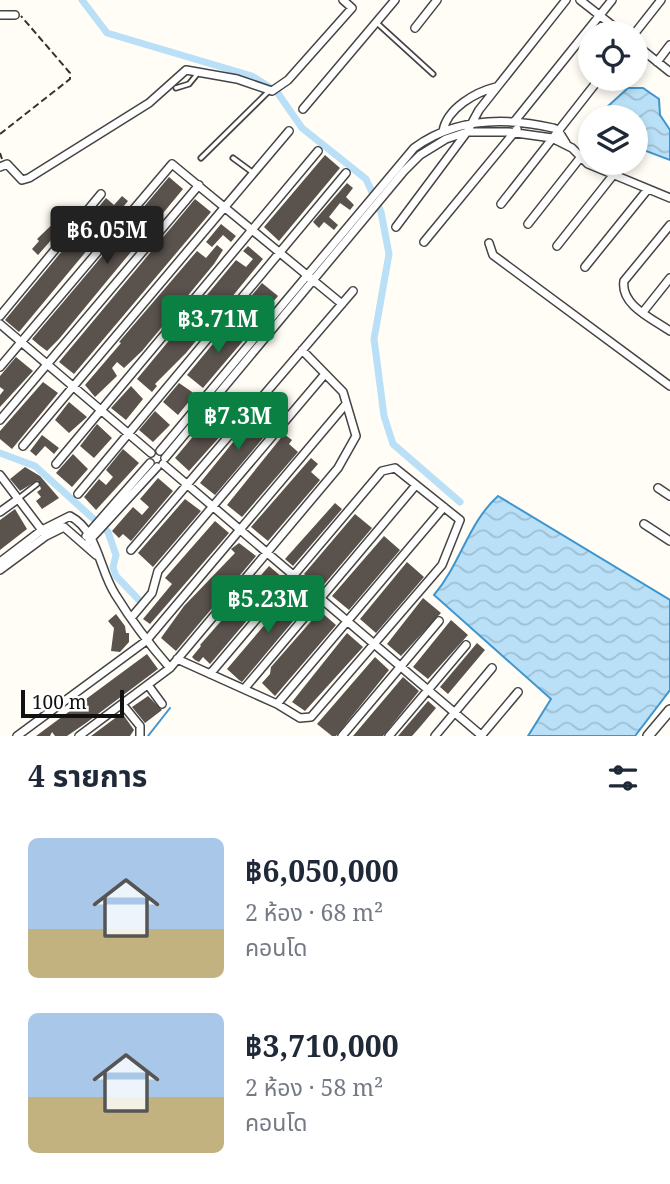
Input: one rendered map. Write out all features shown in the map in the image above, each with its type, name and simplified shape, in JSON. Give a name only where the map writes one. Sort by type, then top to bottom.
[{"type":"street","points":[[0,167],[6,164],[22,180],[29,178],[149,103],[183,72],[237,79],[270,92],[282,85],[352,8],[343,0]]},
{"type":"street","points":[[415,28],[436,0]]},
{"type":"street","points":[[396,227],[497,87],[566,0]]},
{"type":"street","points":[[580,0],[607,21]]},
{"type":"street","points":[[424,242],[515,133],[518,123],[612,0]]},
{"type":"street","points":[[644,21],[661,0]]},
{"type":"street","points":[[303,109],[393,2]]},
{"type":"street","points":[[0,15],[15,15]]},
{"type":"street","points":[[657,62],[670,45]]},
{"type":"street","points":[[648,55],[670,72]]},
{"type":"street","points":[[443,131],[446,121],[473,96],[497,87]]},
{"type":"street","points":[[501,204],[589,91]]},
{"type":"street","points":[[83,543],[159,463],[353,228],[414,148],[443,131],[472,122],[518,123],[558,130]]},
{"type":"street","points":[[558,130],[566,144],[578,156]]},
{"type":"street","points":[[23,446],[289,131]]},
{"type":"street","points":[[401,168],[434,145],[467,132],[515,133],[552,138],[566,144]]},
{"type":"street","points":[[56,464],[318,151]]},
{"type":"street","points":[[528,224],[578,161]]},
{"type":"street","points":[[0,367],[167,167],[175,165],[342,304]]},
{"type":"street","points":[[78,494],[346,173]]},
{"type":"street","points":[[557,246],[613,175]]},
{"type":"street","points":[[616,175],[670,198]]},
{"type":"street","points":[[0,420],[199,185]]},
{"type":"street","points":[[585,267],[648,189]]},
{"type":"street","points":[[0,316],[101,194]]},
{"type":"street","points":[[670,225],[624,281],[624,295],[670,331]]},
{"type":"street","points":[[489,243],[493,256],[670,386]]},
{"type":"street","points":[[643,312],[670,278]]},
{"type":"street","points":[[131,550],[353,290]]},
{"type":"street","points":[[0,324],[128,434],[155,452],[159,463],[481,736],[518,691]]},
{"type":"street","points":[[79,736],[170,668],[338,468],[354,444],[356,436],[340,386],[302,350]]},
{"type":"street","points":[[155,452],[236,367]]},
{"type":"street","points":[[131,618],[152,593],[158,571],[325,374]]},
{"type":"street","points":[[17,736],[146,641],[346,404]]},
{"type":"street","points":[[155,452],[159,463]]},
{"type":"street","points":[[177,659],[210,674],[277,704],[300,718],[313,716],[442,565],[460,525],[456,516],[395,468],[382,471],[210,674]]},
{"type":"street","points":[[0,475],[44,533]]},
{"type":"street","points":[[244,689],[416,485]]},
{"type":"street","points":[[658,488],[670,496]]},
{"type":"street","points":[[0,512],[18,499]]},
{"type":"street","points":[[277,704],[444,507]]},
{"type":"street","points":[[0,570],[58,519],[70,516],[91,536],[113,591],[146,641],[170,668]]},
{"type":"street","points":[[644,524],[670,540]]},
{"type":"street","points":[[0,562],[44,533],[64,527],[97,556]]},
{"type":"street","points":[[342,736],[439,621]]},
{"type":"street","points":[[389,736],[466,645]]},
{"type":"street","points":[[435,736],[492,668]]},
{"type":"street","points":[[148,685],[162,704]]},
{"type":"street","points":[[122,704],[140,726],[140,736]]},
{"type":"street","points":[[651,735],[670,710]]},
{"type":"lane","points":[[393,2],[399,10]]},
{"type":"lane","points":[[375,22],[433,74]]},
{"type":"lane","points":[[176,88],[189,85],[199,72]]},
{"type":"lane","points":[[201,158],[270,92]]},
{"type":"lane","points":[[233,158],[253,173]]},
{"type":"lane","points":[[18,499],[37,484]]},
{"type":"path","points":[[0,134],[70,79],[70,73],[23,17],[15,15]]},
{"type":"water","points":[[625,91],[647,91],[659,99],[660,115],[670,130],[670,160],[648,152],[648,105],[609,105]]},
{"type":"water","points":[[498,496],[670,600],[670,690],[635,736],[528,736],[551,699],[434,595],[479,518]]},
{"type":"building","points":[[325,155],[340,168],[279,241],[264,227]]},
{"type":"building","points":[[169,177],[183,189],[47,351],[32,339]]},
{"type":"building","points":[[347,183],[353,188],[346,197],[354,205],[350,210],[340,203],[329,217],[338,225],[334,230],[324,222],[319,228],[313,222]]},
{"type":"building","points":[[122,196],[128,201],[19,332],[5,320],[106,198],[114,205]]},
{"type":"building","points":[[195,199],[211,212],[74,374],[59,362]]},
{"type":"building","points":[[61,216],[67,222],[38,255],[32,249],[39,241],[37,239]]},
{"type":"building","points":[[221,224],[236,236],[231,242],[223,235],[212,247],[206,242]]},
{"type":"building","points":[[217,245],[223,250],[214,264],[142,351],[124,368],[117,362],[112,368],[117,376],[95,397],[85,385],[121,343],[119,342],[197,251],[206,258]]},
{"type":"building","points":[[248,246],[263,259],[186,353],[155,384],[157,386],[152,392],[137,379],[236,260],[246,267],[253,259],[243,251]]},
{"type":"building","points":[[262,283],[278,296],[253,325],[238,313],[242,308],[250,315],[257,307],[248,300]]},
{"type":"building","points":[[232,321],[248,335],[203,388],[187,375]]},
{"type":"building","points":[[16,357],[33,371],[0,407],[0,395],[4,390],[0,387],[0,376]]},
{"type":"building","points":[[43,382],[58,393],[12,449],[0,439],[0,431]]},
{"type":"building","points":[[179,383],[195,394],[178,415],[163,402]]},
{"type":"building","points":[[131,386],[143,399],[126,420],[111,408]]},
{"type":"building","points":[[69,402],[87,417],[69,433],[55,420]]},
{"type":"building","points":[[217,408],[232,423],[189,471],[175,458]]},
{"type":"building","points":[[259,410],[275,424],[215,495],[200,483]]},
{"type":"building","points":[[155,411],[170,425],[153,442],[139,430]]},
{"type":"building","points":[[97,424],[112,438],[94,458],[80,446]]},
{"type":"building","points":[[284,434],[292,440],[289,444],[298,452],[242,517],[227,505]]},
{"type":"building","points":[[42,435],[59,448],[54,454],[45,446],[36,456],[30,451]]},
{"type":"building","points":[[123,449],[139,463],[96,510],[84,497],[99,479],[106,485],[113,477],[106,470]]},
{"type":"building","points":[[73,454],[88,469],[72,487],[56,473]]},
{"type":"building","points":[[311,458],[318,464],[311,472],[320,480],[268,541],[251,527]]},
{"type":"building","points":[[25,467],[40,476],[59,498],[42,509],[36,501],[41,497],[37,492],[41,489],[38,480],[20,491],[10,479]]},
{"type":"building","points":[[158,478],[173,491],[131,541],[123,534],[119,538],[112,531],[133,507],[142,515],[149,507],[140,499]]},
{"type":"building","points":[[185,499],[201,511],[153,567],[138,553]]},
{"type":"building","points":[[335,503],[342,509],[293,566],[285,559]]},
{"type":"building","points":[[15,509],[27,529],[0,550],[0,520]]},
{"type":"building","points":[[355,514],[372,528],[321,588],[304,574]]},
{"type":"building","points":[[215,521],[229,533],[150,624],[143,619],[172,584],[165,578]]},
{"type":"building","points":[[384,536],[400,550],[349,610],[332,596]]},
{"type":"building","points":[[239,543],[256,556],[176,651],[161,638],[184,606],[235,553],[231,549]]},
{"type":"building","points":[[407,562],[424,577],[376,633],[360,619]]},
{"type":"building","points":[[269,566],[283,578],[210,664],[203,657],[199,662],[195,660],[192,657],[200,645]]},
{"type":"building","points":[[296,588],[310,601],[242,682],[227,669]]},
{"type":"building","points":[[423,598],[441,613],[401,656],[387,644]]},
{"type":"building","points":[[320,611],[336,625],[275,696],[262,683],[270,674],[271,667]]},
{"type":"building","points":[[116,614],[125,626],[126,633],[129,633],[129,642],[120,652],[111,651],[114,628],[108,621]]},
{"type":"building","points":[[451,620],[468,635],[428,679],[413,667]]},
{"type":"building","points":[[347,633],[363,647],[305,711],[292,702]]},
{"type":"building","points":[[477,643],[485,650],[448,694],[440,687]]},
{"type":"building","points":[[147,654],[158,669],[86,723],[67,736],[55,736],[52,732],[50,736],[36,736]]},
{"type":"building","points":[[375,657],[389,670],[336,736],[332,736],[317,724]]},
{"type":"building","points":[[403,677],[419,691],[383,736],[353,736]]},
{"type":"building","points":[[148,696],[162,710],[145,723],[132,707]]},
{"type":"building","points":[[428,701],[436,708],[420,727],[412,736],[398,736]]},
{"type":"building","points":[[122,713],[134,730],[130,736],[91,736]]},
{"type":"waterway","points":[[82,0],[107,33],[252,76],[277,92],[302,128],[366,179],[381,212],[389,254],[374,339],[384,416],[393,444],[460,502]]},
{"type":"waterway","points":[[0,453],[35,466],[108,532],[116,555],[113,567],[116,576],[139,600]]},
{"type":"waterway","points":[[148,736],[170,708]]}]
